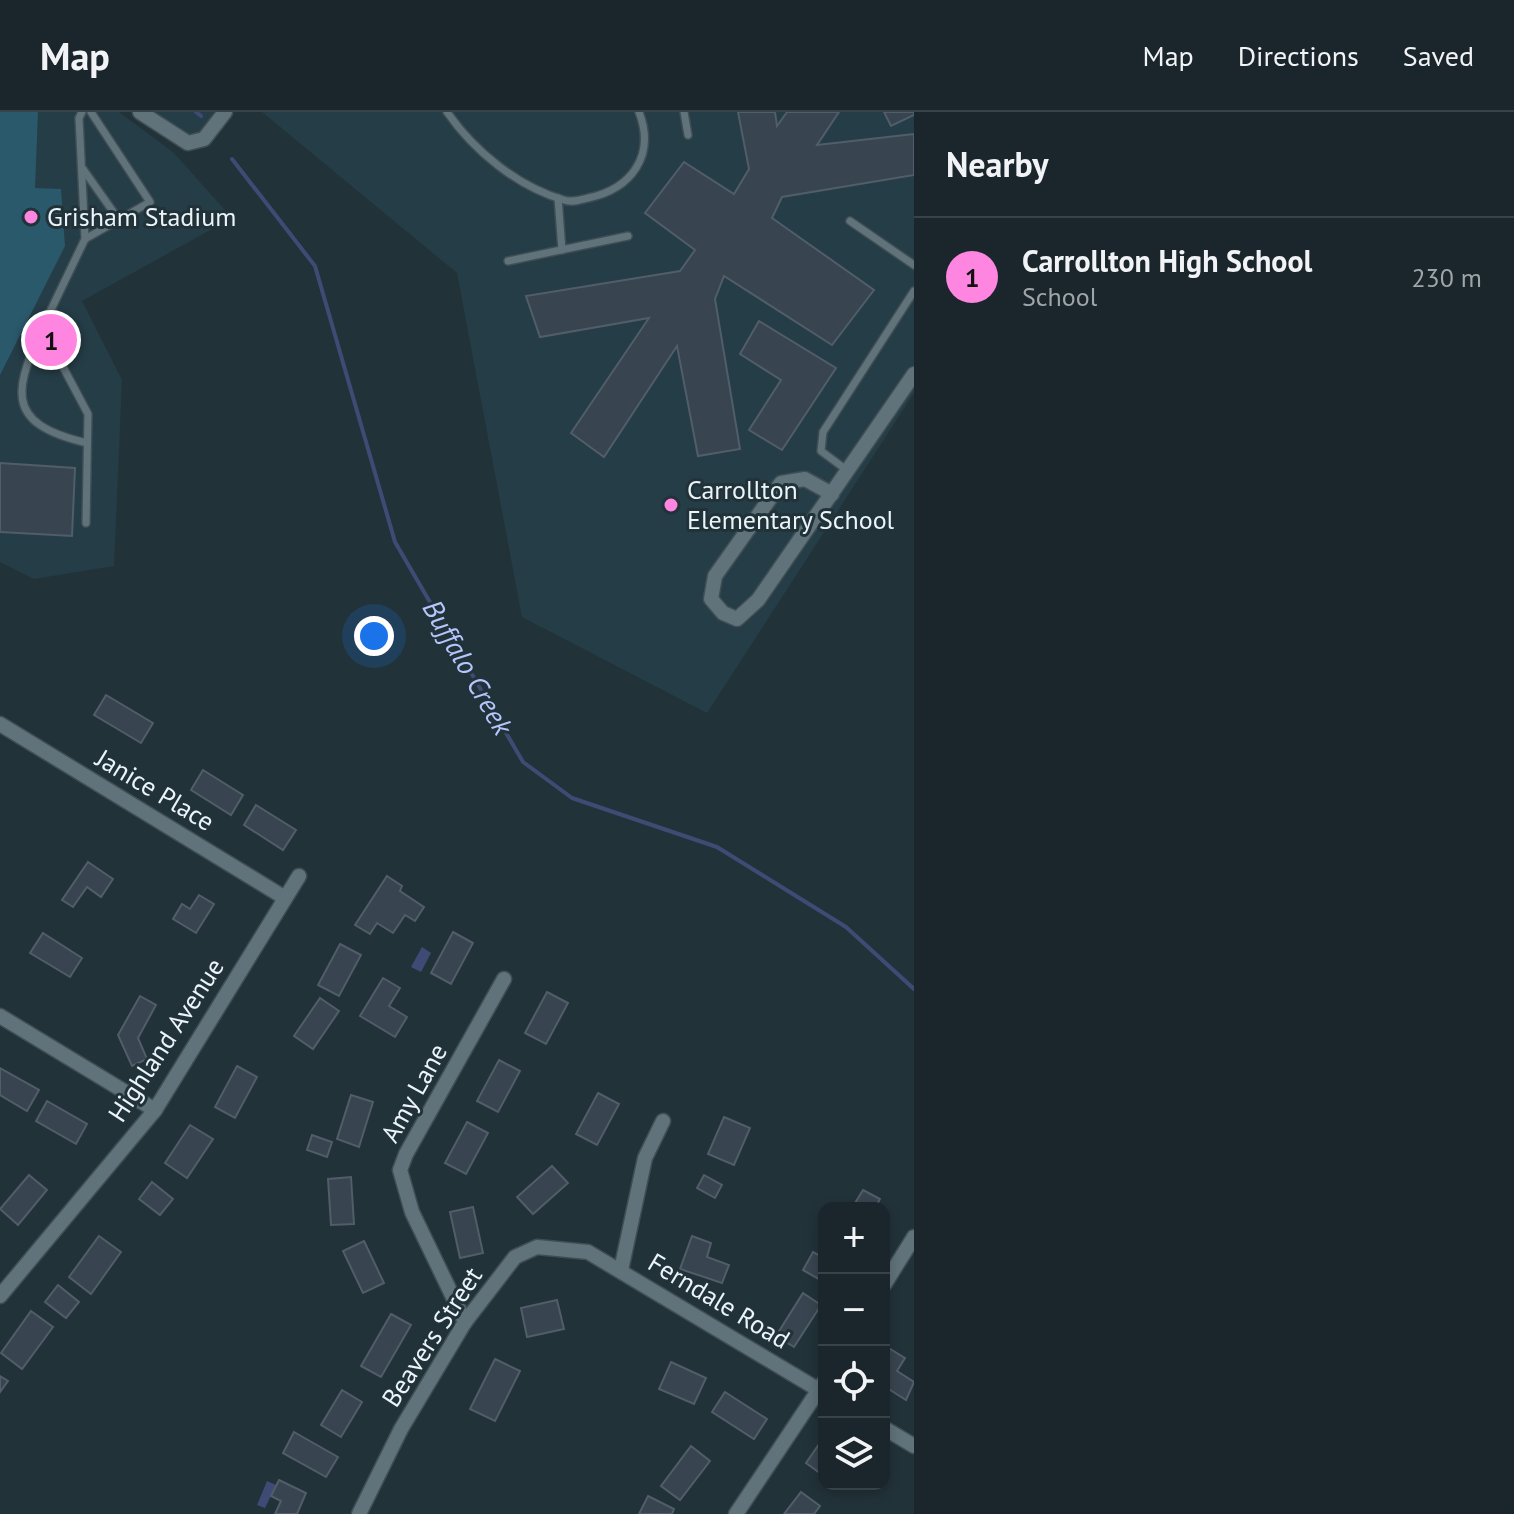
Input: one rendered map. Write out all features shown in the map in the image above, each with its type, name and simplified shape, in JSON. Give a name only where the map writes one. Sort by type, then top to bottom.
[{"type":"street","points":[[140,112],[188,143],[204,139],[225,112]]},
{"type":"street","points":[[832,494],[805,479],[793,478],[781,483],[715,576],[711,599],[723,613],[737,619],[758,600],[832,494],[848,471],[914,374]]},
{"type":"street","name":"Janice Place","points":[[0,724],[285,898]]},
{"type":"street","name":"Highland Avenue","points":[[0,1296],[155,1110],[299,876]]},
{"type":"street","name":"Amy Lane","points":[[465,1322],[412,1212],[400,1170],[504,979]]},
{"type":"street","points":[[0,1016],[155,1110]]},
{"type":"street","points":[[621,1270],[645,1158],[663,1121]]},
{"type":"street","points":[[890,1275],[914,1237]]},
{"type":"street","name":"Beavers Street","points":[[359,1514],[401,1429],[465,1322],[515,1257],[537,1247],[588,1252]]},
{"type":"street","name":"Ferndale Road","points":[[588,1252],[818,1386]]},
{"type":"street","points":[[736,1514],[818,1394]]},
{"type":"street","points":[[890,1432],[914,1446]]},
{"type":"lane","points":[[82,112],[85,239],[16,384],[20,406],[30,420],[55,436],[87,443]]},
{"type":"lane","points":[[85,239],[150,202],[91,112]]},
{"type":"lane","points":[[447,112],[478,149],[531,186],[568,202],[614,192],[628,179],[645,142],[639,112]]},
{"type":"lane","points":[[684,112],[688,135]]},
{"type":"lane","points":[[82,167],[119,220]]},
{"type":"lane","points":[[558,198],[562,250]]},
{"type":"lane","points":[[850,221],[914,265]]},
{"type":"lane","points":[[508,261],[628,236]]},
{"type":"lane","points":[[848,471],[821,451],[823,432],[914,291]]},
{"type":"lane","points":[[48,316],[54,350],[88,414],[86,523]]},
{"type":"shaded area","points":[[0,112],[119,112],[174,153],[232,218],[82,301],[122,380],[114,566],[34,579],[0,562]]},
{"type":"shaded area","name":"Grisham Stadium","points":[[0,112],[38,112],[35,188],[61,189],[65,246],[0,375]]},
{"type":"shaded area","points":[[154,112],[214,112],[199,134],[187,135]]},
{"type":"shaded area","name":"Carrollton Elementary School","points":[[262,112],[914,112],[914,393],[707,713],[522,617],[457,273]]},
{"type":"shaded area","points":[[422,947],[431,953],[421,972],[411,967]]},
{"type":"shaded area","points":[[267,1481],[276,1485],[265,1508],[257,1505]]},
{"type":"building","points":[[738,112],[775,112],[777,126],[787,112],[839,112],[817,145],[914,134],[914,175],[782,197],[772,218],[874,290],[832,345],[724,276],[715,299],[740,449],[698,456],[677,346],[604,457],[571,433],[649,318],[540,337],[526,296],[680,271],[695,250],[645,213],[684,162],[734,194],[749,169]]},
{"type":"building","points":[[884,112],[914,112],[914,115],[891,126]]},
{"type":"building","points":[[759,321],[836,368],[782,450],[749,430],[781,380],[740,354]]},
{"type":"building","points":[[0,463],[75,468],[72,536],[0,532]]},
{"type":"building","points":[[106,695],[153,723],[141,743],[94,715]]},
{"type":"building","points":[[203,770],[243,795],[231,815],[191,790]]},
{"type":"building","points":[[256,805],[296,830],[283,850],[244,825]]},
{"type":"building","points":[[88,862],[113,879],[101,897],[87,887],[73,907],[62,900]]},
{"type":"building","points":[[387,876],[402,886],[400,891],[424,907],[415,921],[405,915],[393,933],[377,923],[370,934],[355,925]]},
{"type":"building","points":[[199,895],[214,904],[196,933],[173,919],[182,904],[190,909]]},
{"type":"building","points":[[453,932],[473,943],[451,984],[431,973]]},
{"type":"building","points":[[43,933],[82,958],[70,977],[30,953]]},
{"type":"building","points":[[340,944],[361,955],[339,996],[318,985]]},
{"type":"building","points":[[383,978],[400,988],[389,1006],[407,1017],[395,1037],[360,1016]]},
{"type":"building","points":[[547,992],[568,1003],[546,1044],[525,1033]]},
{"type":"building","points":[[140,996],[156,1005],[138,1038],[147,1059],[132,1066],[118,1035]]},
{"type":"building","points":[[320,998],[339,1011],[313,1049],[294,1036]]},
{"type":"building","points":[[499,1060],[520,1071],[498,1112],[477,1101]]},
{"type":"building","points":[[237,1066],[257,1077],[235,1118],[215,1107]]},
{"type":"building","points":[[0,1068],[39,1090],[27,1111],[0,1095]]},
{"type":"building","points":[[598,1093],[619,1104],[597,1145],[576,1134]]},
{"type":"building","points":[[351,1095],[373,1102],[359,1147],[337,1139]]},
{"type":"building","points":[[47,1101],[87,1124],[76,1144],[36,1121]]},
{"type":"building","points":[[724,1117],[750,1128],[734,1165],[708,1154]]},
{"type":"building","points":[[467,1122],[488,1133],[466,1174],[445,1163]]},
{"type":"building","points":[[190,1125],[213,1139],[187,1178],[165,1163]]},
{"type":"building","points":[[312,1135],[332,1142],[327,1157],[307,1150]]},
{"type":"building","points":[[552,1166],[568,1183],[533,1214],[517,1197]]},
{"type":"building","points":[[29,1175],[47,1190],[18,1225],[0,1209]]},
{"type":"building","points":[[704,1175],[722,1185],[715,1198],[697,1188]]},
{"type":"building","points":[[351,1177],[354,1224],[331,1225],[328,1179]]},
{"type":"building","points":[[152,1182],[173,1199],[160,1215],[139,1199]]},
{"type":"building","points":[[863,1190],[880,1199],[878,1202],[856,1202]]},
{"type":"building","points":[[473,1207],[483,1253],[460,1258],[450,1212]]},
{"type":"building","points":[[99,1236],[121,1252],[91,1294],[69,1277]]},
{"type":"building","points":[[692,1236],[711,1243],[707,1257],[729,1265],[722,1283],[680,1269]]},
{"type":"building","points":[[364,1241],[384,1283],[363,1293],[343,1251]]},
{"type":"building","points":[[813,1252],[818,1255],[818,1279],[803,1270]]},
{"type":"building","points":[[58,1285],[79,1302],[66,1318],[45,1302]]},
{"type":"building","points":[[803,1293],[818,1303],[818,1310],[794,1347],[776,1336]]},
{"type":"building","points":[[557,1300],[564,1329],[527,1337],[521,1308]]},
{"type":"building","points":[[31,1311],[53,1327],[22,1369],[1,1353]]},
{"type":"building","points":[[391,1314],[411,1325],[381,1377],[361,1366]]},
{"type":"building","points":[[890,1349],[905,1358],[897,1371],[914,1382],[906,1400],[890,1390]]},
{"type":"building","points":[[495,1359],[520,1371],[495,1421],[470,1409]]},
{"type":"building","points":[[671,1362],[706,1378],[694,1404],[659,1389]]},
{"type":"building","points":[[0,1376],[8,1381],[0,1392]]},
{"type":"building","points":[[342,1390],[362,1402],[341,1437],[321,1425]]},
{"type":"building","points":[[725,1392],[767,1419],[754,1439],[712,1412]]},
{"type":"building","points":[[294,1432],[338,1457],[326,1477],[283,1453]]},
{"type":"building","points":[[691,1446],[710,1461],[680,1500],[661,1486]]},
{"type":"building","points":[[818,1446],[818,1472],[806,1463]]},
{"type":"building","points":[[279,1480],[306,1493],[297,1514],[275,1514],[281,1501],[271,1496]]},
{"type":"building","points":[[801,1492],[820,1506],[814,1514],[784,1514]]},
{"type":"building","points":[[648,1496],[674,1509],[672,1514],[639,1514]]},
{"type":"waterway","name":"Buffalo Creek","points":[[196,112],[201,116]]},
{"type":"waterway","name":"Buffalo Creek","points":[[232,159],[315,266],[395,542],[523,762],[572,798],[717,847],[846,927],[914,989]]},
{"type":"place","name":"Grisham Stadium","points":[[31,217]]},
{"type":"place","name":"Carrollton High School","points":[[51,340]]},
{"type":"place","name":"Carrollton Elementary School","points":[[671,505]]}]
